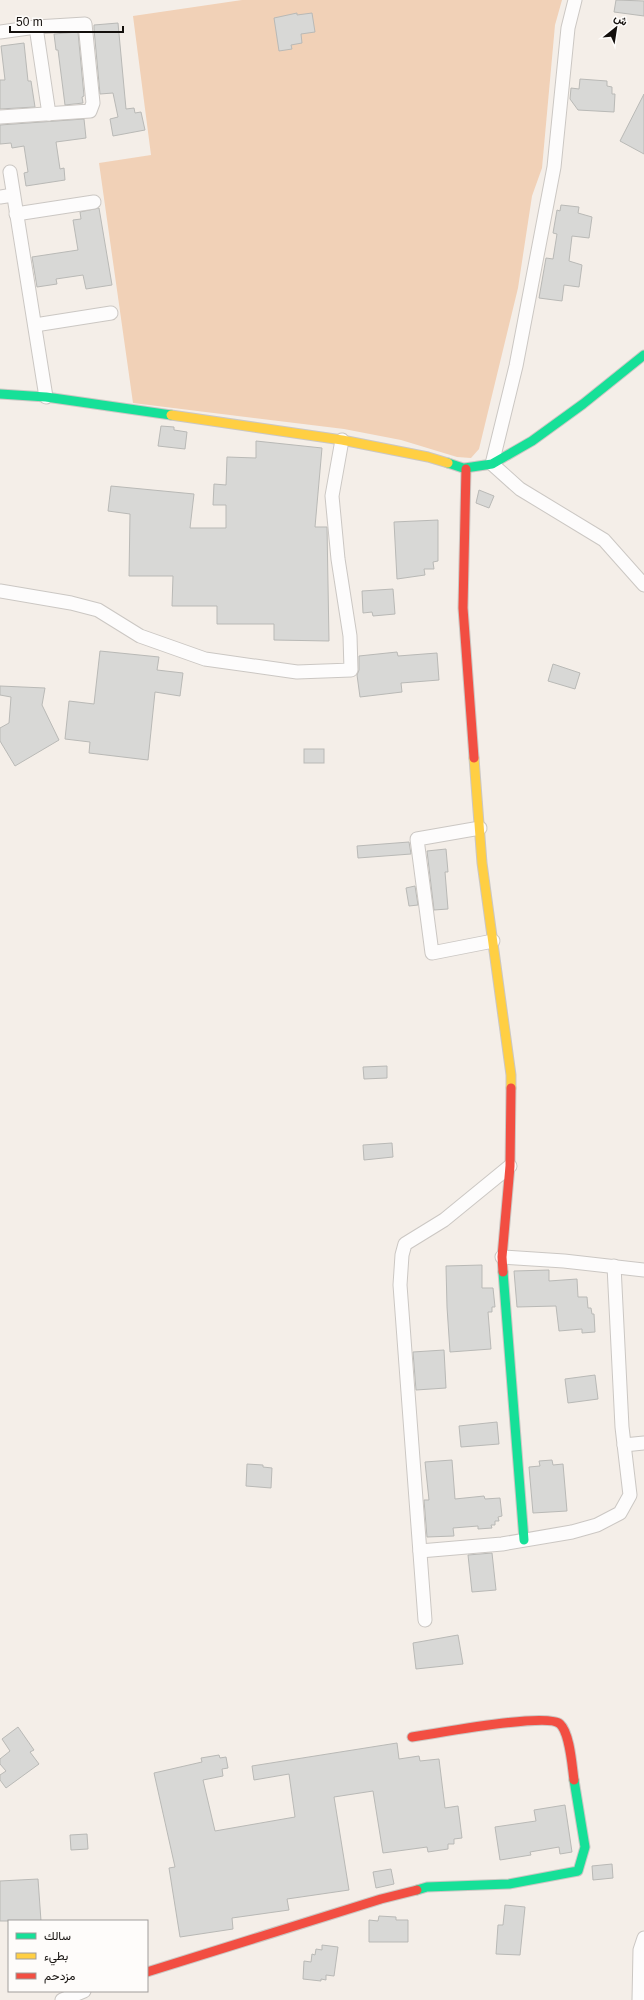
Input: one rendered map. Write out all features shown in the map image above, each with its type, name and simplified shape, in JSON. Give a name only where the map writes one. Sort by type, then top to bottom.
[{"type":"street","points":[[492,464],[516,366],[554,167],[568,28],[575,0]]},
{"type":"street","points":[[0,32],[36,27],[85,24],[93,108],[90,111],[0,117]]},
{"type":"street","points":[[36,27],[49,114]]},
{"type":"street","points":[[10,172],[46,396]]},
{"type":"street","points":[[0,197],[13,195]]},
{"type":"street","points":[[16,214],[94,202]]},
{"type":"street","points":[[35,325],[111,313]]},
{"type":"street","points":[[0,394],[46,396],[342,440],[428,457],[466,469],[465,468],[492,464],[532,441],[583,404],[644,355]]},
{"type":"street","points":[[0,591],[71,603],[98,610],[140,636],[205,659],[297,672],[351,670],[350,636],[338,559],[332,496],[342,440]]},
{"type":"street","points":[[492,464],[520,490],[604,540],[644,585]]},
{"type":"street","points":[[466,469],[463,608],[482,862],[512,1075],[510,1166],[502,1257],[524,1540]]},
{"type":"street","points":[[480,828],[417,839],[432,953],[493,941]]},
{"type":"street","points":[[425,1620],[400,1285],[402,1255],[405,1244],[444,1220],[510,1166]]},
{"type":"street","points":[[502,1257],[614,1266],[644,1270]]},
{"type":"street","points":[[420,1551],[524,1540],[572,1532],[597,1525],[620,1513],[630,1495],[622,1427],[614,1266]]},
{"type":"street","points":[[624,1445],[644,1443]]},
{"type":"street","points":[[148,1972],[381,1899],[427,1887],[509,1884],[578,1871],[585,1847],[584,1832],[566,1734],[564,1726],[558,1721],[549,1719],[531,1720],[412,1737]]},
{"type":"street","points":[[639,2000],[640,1950],[644,1938]]},
{"type":"street","points":[[62,2000],[82,1992]]},
{"type":"shaded area","points":[[242,0],[562,0],[555,25],[542,168],[532,196],[518,288],[479,449],[471,458],[457,457],[401,440],[344,429],[133,403],[99,163],[151,155],[133,16]]},
{"type":"building","points":[[616,0],[644,1],[644,16],[614,12]]},
{"type":"building","points":[[297,13],[297,15],[312,13],[315,32],[301,34],[302,43],[291,45],[292,49],[279,51],[274,18]]},
{"type":"building","points":[[118,23],[126,109],[134,108],[135,113],[141,112],[145,130],[113,136],[110,119],[118,117],[113,93],[100,94],[94,25]]},
{"type":"building","points":[[78,32],[84,96],[82,97],[83,103],[65,105],[58,50],[56,50],[54,34]]},
{"type":"building","points":[[24,43],[28,81],[31,81],[35,107],[0,109],[0,80],[5,80],[1,46]]},
{"type":"building","points":[[580,79],[607,81],[607,86],[612,87],[612,94],[615,94],[614,112],[578,110],[570,99],[571,88],[579,89]]},
{"type":"building","points":[[644,94],[644,154],[620,141]]},
{"type":"building","points":[[84,119],[86,138],[56,142],[60,169],[64,168],[65,180],[26,186],[24,173],[28,172],[24,146],[12,148],[11,143],[0,144],[0,125]]},
{"type":"building","points":[[561,205],[579,207],[578,213],[592,217],[589,238],[572,236],[569,261],[582,265],[579,287],[564,285],[562,301],[539,298],[546,258],[553,259],[557,234],[553,233],[557,210],[560,211]]},
{"type":"building","points":[[99,208],[112,285],[86,289],[83,275],[56,279],[57,284],[37,287],[32,257],[78,250],[73,220],[81,219],[80,212]]},
{"type":"building","points":[[161,426],[174,427],[174,430],[187,432],[185,449],[158,446]]},
{"type":"building","points":[[256,441],[322,448],[315,527],[327,527],[329,641],[274,640],[274,624],[217,624],[217,606],[172,606],[173,576],[129,576],[130,514],[108,511],[111,486],[194,494],[190,528],[226,528],[226,505],[213,505],[214,484],[226,485],[227,457],[256,458]]},
{"type":"building","points":[[479,490],[494,496],[489,508],[476,503]]},
{"type":"building","points":[[438,520],[438,561],[433,562],[434,569],[424,569],[425,575],[397,579],[394,522]]},
{"type":"building","points":[[393,589],[395,614],[373,616],[372,612],[363,613],[362,591]]},
{"type":"building","points":[[100,651],[159,657],[157,670],[183,673],[180,696],[155,692],[148,760],[89,753],[90,742],[65,739],[69,701],[94,704]]},
{"type":"building","points":[[397,652],[398,656],[437,653],[439,680],[401,683],[402,692],[360,697],[357,675],[359,670],[359,656]]},
{"type":"building","points":[[553,664],[580,673],[575,689],[548,681]]},
{"type":"building","points":[[0,686],[45,688],[42,705],[59,740],[15,766],[0,741],[0,728],[9,723],[11,697],[0,695]]},
{"type":"building","points":[[304,749],[324,749],[324,763],[304,763]]},
{"type":"building","points":[[409,842],[411,854],[358,858],[357,846]]},
{"type":"building","points":[[446,849],[448,872],[445,872],[448,909],[434,910],[427,851]]},
{"type":"building","points":[[415,886],[418,905],[409,906],[406,888]]},
{"type":"building","points":[[387,1066],[387,1078],[364,1079],[363,1067]]},
{"type":"building","points":[[392,1143],[393,1157],[364,1160],[363,1145]]},
{"type":"building","points":[[482,1265],[482,1288],[493,1288],[495,1307],[492,1307],[492,1312],[488,1312],[491,1349],[450,1352],[446,1266]]},
{"type":"building","points":[[549,1270],[549,1281],[577,1279],[578,1297],[587,1297],[588,1308],[591,1308],[592,1314],[594,1314],[595,1332],[582,1333],[582,1329],[559,1331],[556,1306],[517,1307],[514,1271]]},
{"type":"building","points":[[444,1350],[446,1388],[416,1390],[413,1352]]},
{"type":"building","points":[[595,1375],[598,1399],[568,1403],[565,1379]]},
{"type":"building","points":[[497,1422],[499,1444],[461,1447],[459,1426]]},
{"type":"building","points":[[452,1460],[455,1499],[484,1496],[485,1499],[500,1498],[502,1516],[498,1517],[499,1521],[495,1521],[495,1525],[491,1525],[492,1528],[478,1529],[478,1526],[453,1528],[454,1536],[427,1537],[424,1500],[429,1500],[425,1462]]},
{"type":"building","points":[[552,1460],[553,1465],[563,1464],[567,1511],[533,1513],[529,1467],[540,1466],[539,1461]]},
{"type":"building","points":[[247,1464],[263,1465],[263,1467],[272,1468],[271,1488],[246,1486]]},
{"type":"building","points":[[492,1553],[496,1590],[472,1592],[468,1555]]},
{"type":"building","points":[[458,1635],[463,1664],[416,1669],[413,1643]]},
{"type":"building","points":[[18,1727],[34,1750],[30,1752],[39,1764],[6,1788],[0,1780],[0,1775],[6,1771],[0,1764],[0,1759],[10,1751],[2,1739]]},
{"type":"building","points":[[397,1743],[399,1759],[419,1756],[420,1761],[439,1759],[445,1808],[458,1806],[462,1838],[454,1839],[454,1844],[448,1844],[448,1849],[428,1852],[427,1847],[383,1853],[373,1791],[334,1797],[349,1890],[287,1899],[289,1910],[232,1918],[233,1929],[180,1937],[169,1868],[175,1867],[154,1773],[202,1762],[201,1758],[219,1755],[220,1758],[226,1757],[228,1768],[222,1769],[223,1776],[203,1780],[215,1831],[295,1817],[289,1774],[254,1780],[252,1766]]},
{"type":"building","points":[[565,1805],[572,1852],[560,1854],[559,1847],[530,1852],[531,1855],[500,1860],[495,1827],[536,1821],[534,1810]]},
{"type":"building","points":[[87,1834],[88,1849],[71,1850],[70,1835]]},
{"type":"building","points":[[612,1864],[613,1878],[593,1880],[592,1866]]},
{"type":"building","points":[[391,1869],[394,1884],[376,1888],[373,1872]]},
{"type":"building","points":[[38,1879],[41,1920],[0,1921],[0,1881]]},
{"type":"building","points":[[505,1905],[525,1907],[520,1955],[496,1954],[498,1925],[503,1925]]},
{"type":"building","points":[[379,1916],[396,1917],[396,1920],[408,1920],[408,1942],[369,1942],[369,1920],[378,1921]]},
{"type":"building","points":[[322,1945],[338,1947],[334,1976],[326,1975],[326,1980],[321,1979],[321,1981],[303,1979],[304,1961],[311,1962],[312,1954],[315,1955],[316,1949],[322,1950]]},
{"type":"traffic: fast","points":[[448,463],[466,469],[465,468],[492,464],[532,441],[583,404],[644,355]]},
{"type":"traffic: fast","points":[[0,394],[46,397],[171,415]]},
{"type":"traffic: fast","points":[[503,1272],[524,1540]]},
{"type":"traffic: fast","points":[[417,1890],[427,1887],[509,1884],[578,1871],[585,1847],[574,1780]]},
{"type":"traffic: slow","points":[[171,415],[342,440],[428,457],[448,463]]},
{"type":"traffic: slow","points":[[474,758],[482,863],[511,1075],[511,1088]]},
{"type":"traffic: jam","points":[[466,469],[463,608],[474,758]]},
{"type":"traffic: jam","points":[[503,1272],[502,1257],[510,1166],[511,1088]]},
{"type":"traffic: jam","points":[[412,1737],[514,1722],[551,1721],[560,1724],[566,1735],[570,1750],[574,1780]]},
{"type":"traffic: jam","points":[[148,1972],[381,1899],[417,1890]]}]
